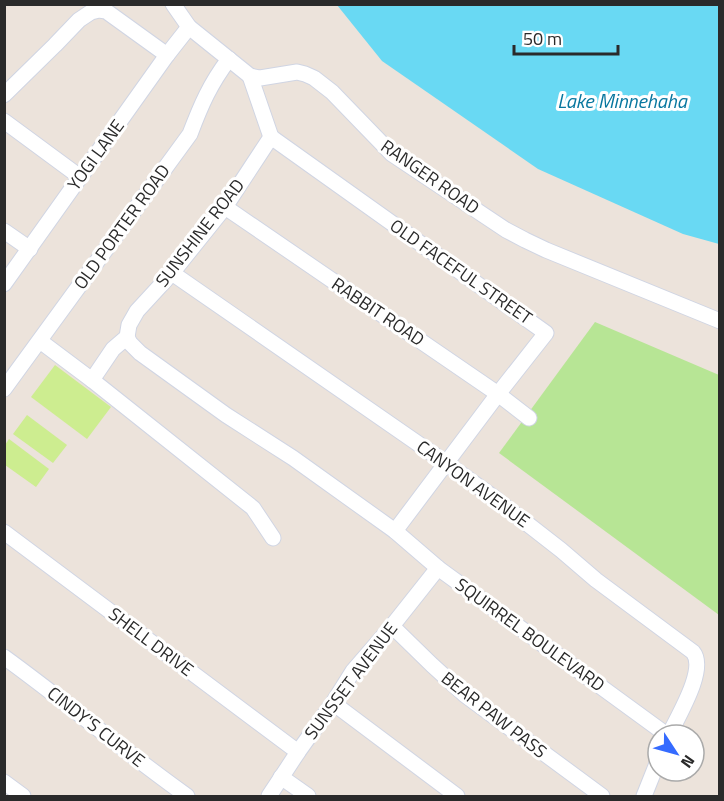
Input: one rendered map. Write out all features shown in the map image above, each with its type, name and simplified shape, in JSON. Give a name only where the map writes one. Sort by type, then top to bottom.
[{"type":"street","points":[[173,4],[189,27],[250,76],[271,137]]},
{"type":"street","points":[[4,95],[78,20],[91,12],[106,11],[167,55]]},
{"type":"street","name":"YOGI LANE","points":[[4,284],[189,27]]},
{"type":"street","name":"OLD PORTER ROAD","points":[[4,389],[190,134],[208,90],[228,59]]},
{"type":"street","name":"RANGER ROAD","points":[[250,76],[260,78],[297,72],[315,78],[332,92],[392,154],[506,230],[546,250],[720,321]]},
{"type":"street","points":[[4,121],[80,177]]},
{"type":"street","name":"SUNSHINE ROAD","points":[[92,380],[112,349],[127,337],[133,318],[225,207],[271,137]]},
{"type":"street","name":"OLD FACEFUL STREET","points":[[271,137],[546,333],[395,531]]},
{"type":"street","name":"RABBIT ROAD","points":[[225,207],[498,394],[529,418]]},
{"type":"street","points":[[4,231],[30,249]]},
{"type":"street","name":"CANYON AVENUE","points":[[172,273],[446,463],[596,580],[693,651],[698,661],[696,675],[674,723]]},
{"type":"street","points":[[127,337],[140,353],[395,531]]},
{"type":"street","points":[[40,341],[253,508],[273,538]]},
{"type":"street","name":"SQUIRREL BOULEVARD","points":[[395,531],[438,568],[651,723]]},
{"type":"street","name":"SHELL DRIVE","points":[[4,532],[298,752]]},
{"type":"street","name":"SUNSSET AVENUE","points":[[268,796],[353,671],[438,568]]},
{"type":"street","name":"BEAR PAW PASS","points":[[392,626],[465,694],[602,796]]},
{"type":"street","name":"CINDY'S CURVE","points":[[4,657],[187,796]]},
{"type":"street","points":[[333,703],[457,796]]},
{"type":"street","points":[[281,777],[308,796]]},
{"type":"street","points":[[4,782],[22,796]]},
{"type":"green space","points":[[595,322],[719,375],[719,615],[499,453]]},
{"type":"green space","points":[[55,365],[111,407],[87,439],[31,397]]},
{"type":"green space","points":[[27,415],[67,445],[53,463],[13,434]]},
{"type":"green space","points":[[9,439],[49,469],[36,487],[5,465],[5,445]]},
{"type":"water","name":"Lake Minnehaha","points":[[337,5],[719,5],[719,244],[683,234],[538,169],[382,61]]}]
